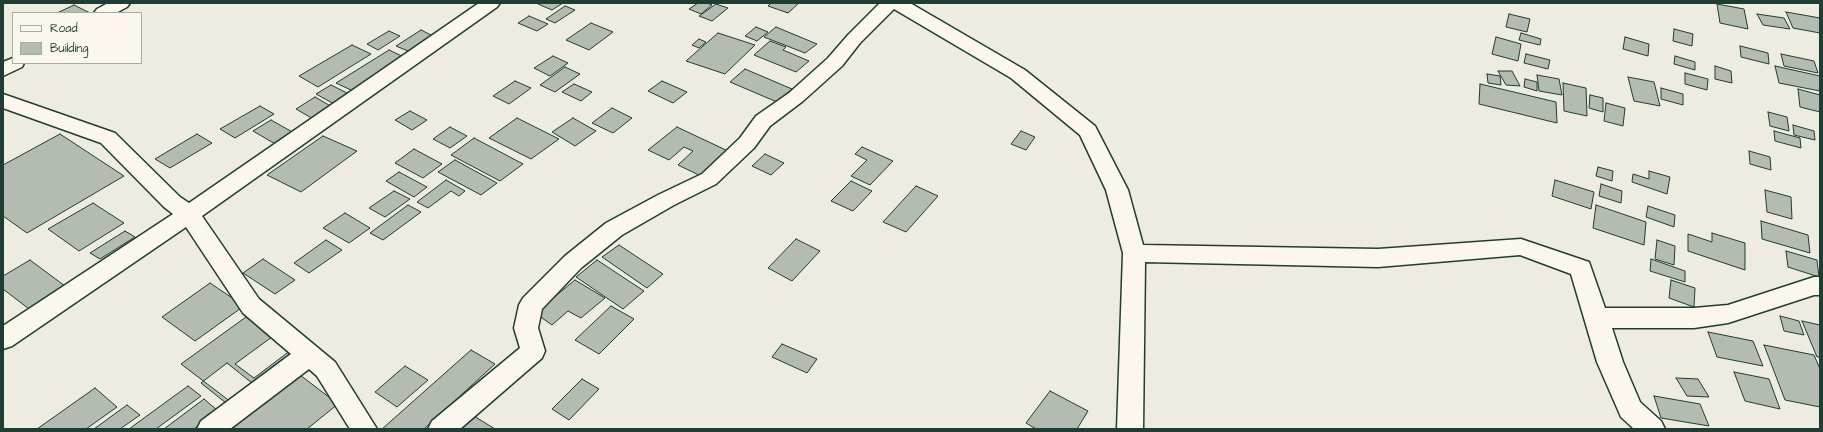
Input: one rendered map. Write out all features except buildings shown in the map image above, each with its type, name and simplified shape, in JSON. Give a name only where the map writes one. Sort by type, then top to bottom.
[{"type":"street","points":[[105,12],[120,3]]},
{"type":"street","points":[[3,339],[189,214],[491,3]]},
{"type":"street","points":[[441,429],[533,351],[526,328],[532,305],[573,262],[614,229],[666,200],[709,179],[747,143],[763,121],[796,97],[835,62],[854,39],[890,3]]},
{"type":"street","points":[[897,3],[1018,74],[1088,130],[1117,190],[1134,252],[1130,429]]},
{"type":"street","points":[[3,70],[13,64]]},
{"type":"street","points":[[3,100],[20,108],[108,138],[172,202],[189,214],[251,306],[326,369],[364,429]]},
{"type":"street","points":[[1134,252],[1378,258],[1521,247],[1581,268],[1610,362],[1630,409],[1652,429]]},
{"type":"street","points":[[1597,318],[1694,318],[1728,314],[1814,286],[1820,286]]},
{"type":"street","points":[[210,429],[309,355]]}]
